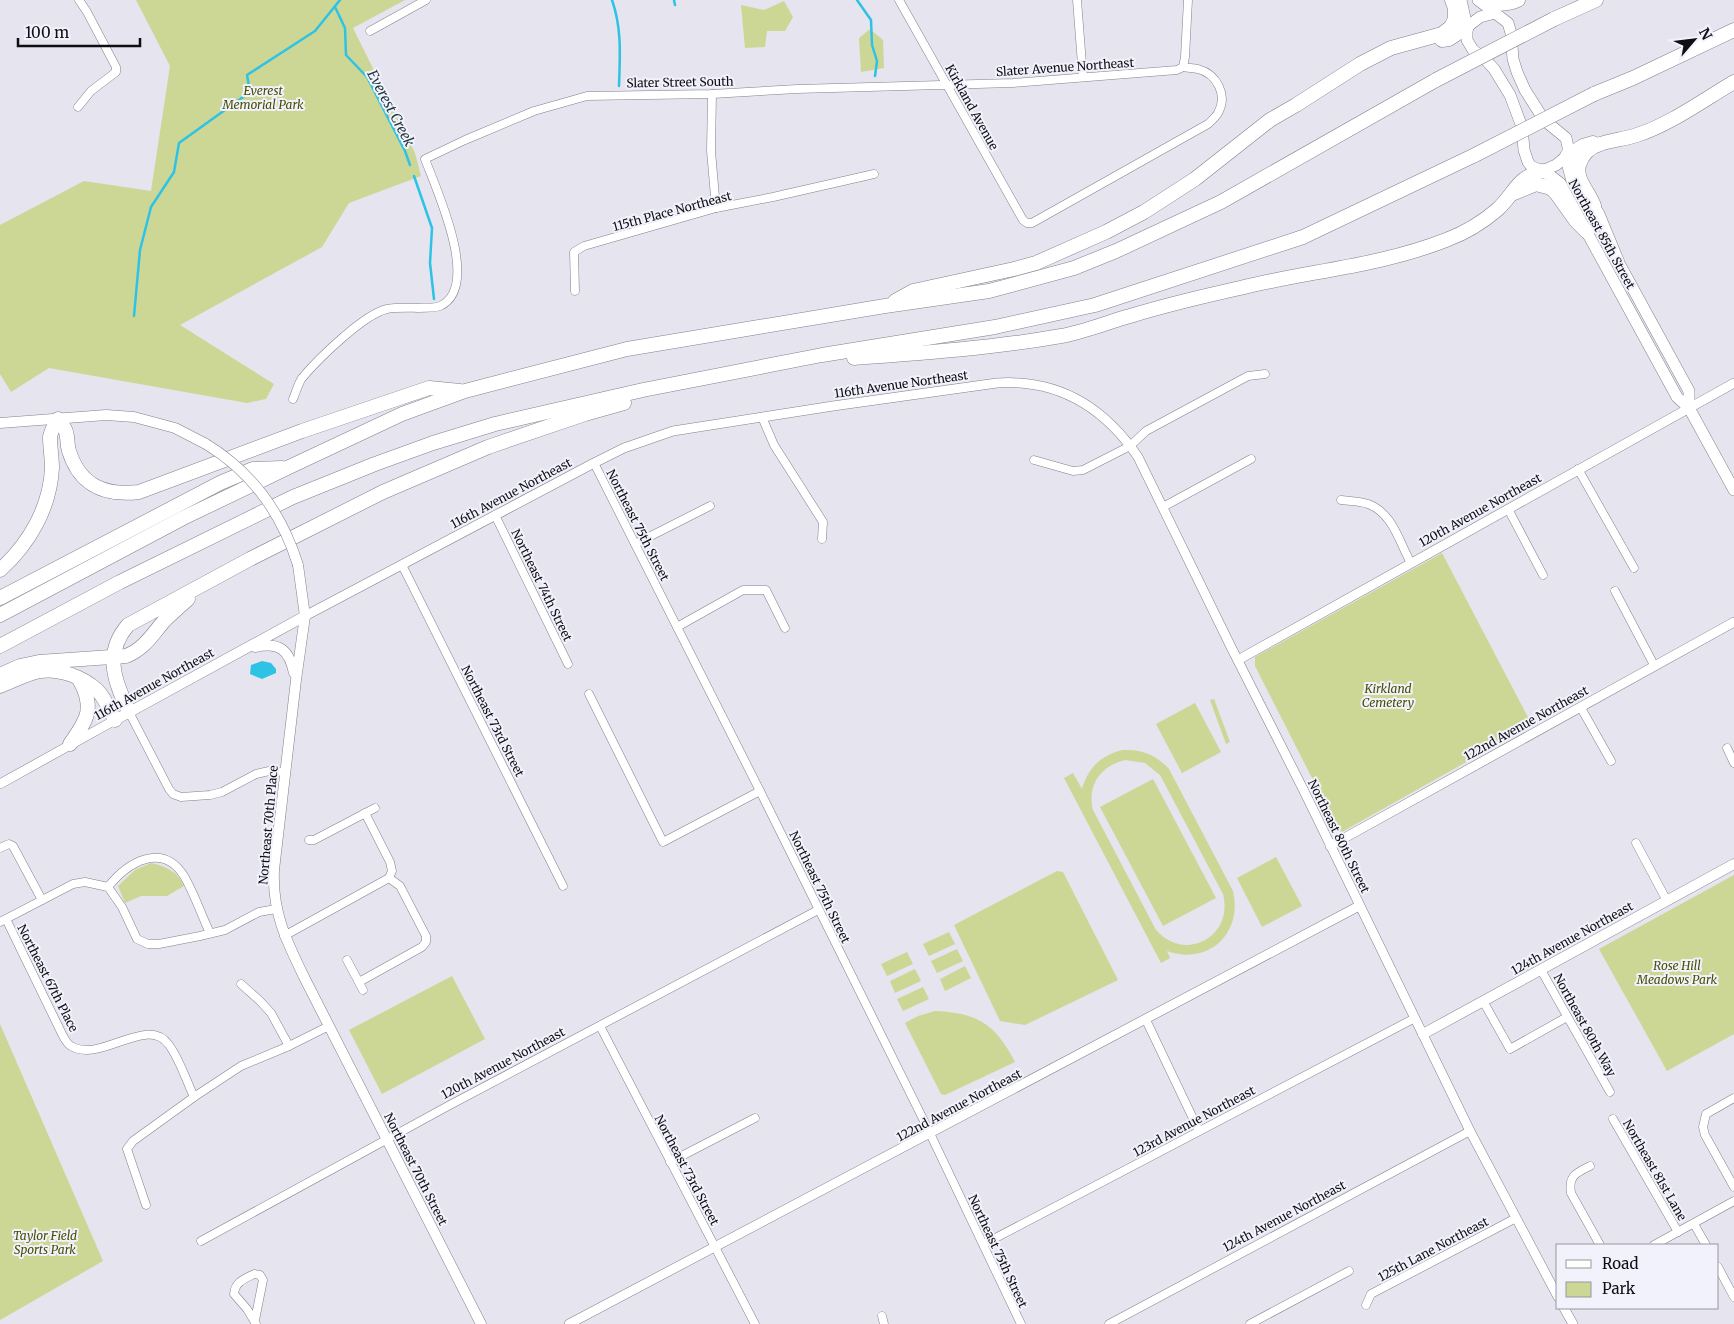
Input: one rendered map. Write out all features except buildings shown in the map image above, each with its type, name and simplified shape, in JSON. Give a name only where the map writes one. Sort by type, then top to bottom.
[{"type":"highway","points":[[885,306],[913,291],[1036,263],[1106,232],[1144,212],[1213,166],[1270,120],[1360,64],[1391,48],[1442,34],[1451,27],[1455,19],[1455,8],[1452,0]]},
{"type":"highway","points":[[1484,0],[1495,4],[1503,4],[1518,0]]},
{"type":"highway","points":[[1495,13],[1525,0]]},
{"type":"highway","points":[[0,616],[183,518],[402,414],[465,391],[627,349],[885,306],[989,291],[1074,268],[1116,251],[1221,202],[1436,80],[1554,18],[1596,0]]},
{"type":"highway","points":[[1418,42],[1449,39],[1468,28]]},
{"type":"highway","points":[[0,646],[218,532],[293,497],[433,443],[495,424],[643,390],[822,356],[995,327],[1095,305],[1303,237],[1475,156],[1594,94],[1734,30]]},
{"type":"highway","points":[[1567,156],[1592,143],[1602,143],[1638,135],[1734,82]]},
{"type":"highway","points":[[1594,206],[1590,194],[1581,180],[1578,169],[1586,152],[1602,143]]},
{"type":"highway","points":[[822,356],[840,360],[952,350],[1063,336],[1133,315],[1240,288],[1298,275],[1367,264],[1447,240],[1469,229],[1493,213],[1521,180],[1542,171]]},
{"type":"highway","points":[[1511,194],[1530,185],[1541,184],[1550,188],[1587,232]]},
{"type":"highway","points":[[58,419],[66,431],[68,449],[78,471],[98,489],[124,494],[139,492],[302,431],[429,388],[465,391]]},
{"type":"highway","points":[[129,712],[117,686],[113,657],[116,644],[128,625],[220,575],[383,492],[488,446],[585,414],[626,403],[643,390]]},
{"type":"highway","points":[[0,570],[24,545],[46,502],[52,469],[50,436],[58,419]]},
{"type":"highway","points":[[0,598],[220,483],[253,469],[287,468]]},
{"type":"highway","points":[[0,675],[29,663],[126,656],[142,647],[176,608],[220,575]]},
{"type":"highway","points":[[0,686],[39,671],[50,670],[69,674],[97,691],[115,720]]},
{"type":"highway","points":[[70,744],[87,719],[87,695],[79,679]]},
{"type":"main road","name":"Northeast 85th Street","points":[[1461,0],[1468,28],[1467,40],[1494,69],[1510,95],[1522,128],[1524,150],[1528,162],[1531,166],[1560,183],[1677,397],[1689,408],[1734,490]]},
{"type":"main road","name":"Northeast 85th Street","points":[[1478,0],[1504,19],[1510,28],[1513,59],[1525,90],[1544,120],[1566,138],[1572,181],[1577,190],[1594,206],[1620,265],[1689,391],[1689,408]]},
{"type":"main road","points":[[1468,28],[1480,17],[1495,13]]},
{"type":"main road","points":[[1542,171],[1556,165],[1567,156]]},
{"type":"main road","name":"Northeast 70th Place","points":[[0,423],[106,414],[134,417],[175,428],[206,444],[243,472],[264,496],[281,523],[298,565],[305,616],[285,772],[274,870],[274,892],[276,909],[284,936],[329,1026]]},
{"type":"main road","name":"116th Avenue Northeast","points":[[115,720],[305,616]]},
{"type":"main road","points":[[247,648],[268,644],[275,645],[289,656],[296,680]]},
{"type":"main road","name":"124th Avenue Northeast","points":[[1423,1034],[1734,864]]},
{"type":"main road","name":"Northeast 70th Street","points":[[329,1026],[481,1324]]},
{"type":"street","points":[[78,0],[87,12],[116,67],[116,72],[92,91],[78,107]]},
{"type":"street","points":[[370,30],[426,0]]},
{"type":"street","name":"Kirkland Avenue","points":[[899,0],[1023,220],[1027,223],[1032,223],[1208,124],[1218,114],[1222,103],[1221,91],[1217,82],[1210,75],[1200,70],[1183,67]]},
{"type":"street","points":[[1077,0],[1083,77]]},
{"type":"street","points":[[1183,67],[1188,0]]},
{"type":"street","name":"Slater Avenue Northeast","points":[[948,85],[1013,83],[1177,70],[1183,67]]},
{"type":"street","name":"Slater Street South","points":[[293,399],[301,379],[351,331],[373,315],[385,310],[401,307],[437,308],[447,303],[455,292],[457,268],[454,239],[425,159],[534,111],[577,97],[948,85]]},
{"type":"street","points":[[712,94],[711,151],[716,208]]},
{"type":"street","name":"115th Place Northeast","points":[[575,292],[574,252],[584,246],[716,208],[874,174]]},
{"type":"street","points":[[1034,460],[1073,471],[1083,470],[1130,446],[1146,431],[1248,376],[1265,374]]},
{"type":"street","name":"116th Avenue Northeast","points":[[305,616],[594,463],[624,448],[674,431],[997,382],[1014,382],[1046,387],[1081,401]]},
{"type":"street","name":"120th Avenue Northeast","points":[[1238,660],[1734,383]]},
{"type":"street","name":"Northeast 80th Street","points":[[1081,401],[1110,423],[1138,457],[1262,705],[1470,1131],[1556,1293]]},
{"type":"street","points":[[762,417],[774,444],[823,522],[822,539]]},
{"type":"street","points":[[1163,507],[1252,459]]},
{"type":"street","name":"Northeast 75th Street","points":[[594,463],[760,791],[984,1244],[1021,1324]]},
{"type":"street","points":[[1578,469],[1634,568]]},
{"type":"street","points":[[1341,500],[1367,504],[1380,510],[1390,521],[1411,563]]},
{"type":"street","points":[[635,544],[710,506]]},
{"type":"street","points":[[1508,509],[1543,575]]},
{"type":"street","name":"Northeast 74th Street","points":[[496,515],[568,664]]},
{"type":"street","name":"Northeast 73rd Street","points":[[402,565],[563,886]]},
{"type":"street","points":[[677,626],[748,589],[766,590],[785,628]]},
{"type":"street","points":[[1615,591],[1654,665]]},
{"type":"street","name":"122nd Avenue Northeast","points":[[1330,846],[1734,622]]},
{"type":"street","points":[[589,694],[664,842],[760,791]]},
{"type":"street","points":[[1580,708],[1611,761]]},
{"type":"street","points":[[129,712],[169,789],[177,796],[214,794],[256,774],[269,770],[285,772]]},
{"type":"street","name":"116th Avenue Northeast","points":[[0,784],[115,720]]},
{"type":"street","points":[[1727,748],[1734,763]]},
{"type":"street","points":[[309,840],[314,840],[375,808]]},
{"type":"street","points":[[284,936],[389,878],[392,871],[390,862],[365,813]]},
{"type":"street","points":[[1636,843],[1667,901]]},
{"type":"street","points":[[0,848],[9,844],[13,846],[42,900]]},
{"type":"street","points":[[108,887],[121,872],[135,862],[157,857],[170,862],[184,876],[210,933]]},
{"type":"street","points":[[359,982],[422,947],[426,942],[426,936],[400,886],[389,878]]},
{"type":"street","points":[[3,921],[73,884],[85,882],[108,887],[122,907],[137,939],[148,944],[200,936],[224,930],[259,912],[276,909]]},
{"type":"street","name":"122nd Avenue Northeast","points":[[569,1324],[1359,906]]},
{"type":"street","name":"120th Avenue Northeast","points":[[202,1241],[448,1106],[818,910]]},
{"type":"street","name":"Northeast 67th Place","points":[[3,921],[70,1046],[83,1050],[97,1049],[147,1033],[158,1036],[169,1043],[194,1098]]},
{"type":"street","points":[[347,960],[363,990]]},
{"type":"street","name":"Northeast 80th Way","points":[[1541,970],[1610,1092]]},
{"type":"street","points":[[241,984],[260,1000],[289,1046]]},
{"type":"street","points":[[1483,1002],[1510,1049],[1567,1017]]},
{"type":"street","name":"123rd Avenue Northeast","points":[[984,1244],[1415,1018]]},
{"type":"street","points":[[1146,1020],[1199,1131]]},
{"type":"street","points":[[146,1205],[127,1150],[133,1142],[241,1066],[289,1046],[329,1026]]},
{"type":"street","name":"Northeast 73rd Street","points":[[600,1026],[716,1247],[754,1324]]},
{"type":"street","points":[[1734,1098],[1706,1114],[1702,1127],[1734,1186]]},
{"type":"street","points":[[670,1162],[755,1118]]},
{"type":"street","name":"Northeast 81st Lane","points":[[1613,1119],[1678,1232]]},
{"type":"street","name":"124th Avenue Northeast","points":[[1109,1324],[1470,1131]]},
{"type":"street","points":[[1590,1166],[1577,1173],[1571,1179],[1571,1194],[1599,1244]]},
{"type":"street","points":[[1656,1244],[1734,1201]]},
{"type":"street","name":"125th Lane Northeast","points":[[1366,1305],[1371,1294],[1516,1218]]},
{"type":"street","points":[[1694,1224],[1705,1244]]},
{"type":"street","points":[[1719,1269],[1734,1297]]},
{"type":"street","points":[[1250,1324],[1349,1271]]},
{"type":"street","points":[[254,1274],[260,1275],[262,1280],[255,1322],[234,1294],[234,1288],[238,1283],[254,1274]]},
{"type":"street","points":[[1565,1309],[1573,1324]]},
{"type":"green space","name":"Everest Memorial Park","points":[[136,0],[405,0],[353,28],[415,153],[421,176],[349,203],[322,247],[180,325],[274,384],[266,399],[247,403],[49,368],[11,392],[0,374],[0,225],[84,181],[151,191],[170,66]]},
{"type":"green space","points":[[784,1],[793,17],[785,31],[767,31],[765,47],[745,48],[741,5],[764,10]]},
{"type":"green space","points":[[870,29],[883,40],[884,68],[861,72],[859,38]]},
{"type":"green space","name":"Kirkland Cemetery","points":[[1442,553],[1532,725],[1340,833],[1255,666],[1255,657]]},
{"type":"green space","points":[[1214,699],[1230,742],[1226,744],[1210,700]]},
{"type":"green space","points":[[1195,703],[1221,752],[1182,773],[1156,724]]},
{"type":"green space","points":[[1123,750],[1142,752],[1159,760],[1169,769],[1233,891],[1235,906],[1233,920],[1228,932],[1220,942],[1209,950],[1196,954],[1167,951],[1170,958],[1161,963],[1064,778],[1073,773],[1082,789],[1088,775],[1096,764],[1115,752]],"holes":[[[1125,760],[1145,763],[1160,775],[1223,894],[1224,909],[1221,922],[1214,933],[1204,940],[1193,944],[1180,944],[1168,940],[1156,930],[1093,810],[1092,793],[1097,778],[1102,772],[1116,763]]]},
{"type":"green space","points":[[1153,779],[1216,898],[1163,926],[1100,807]]},
{"type":"green space","points":[[1276,857],[1302,906],[1262,927],[1237,878]]},
{"type":"green space","points":[[151,863],[171,870],[184,886],[167,896],[141,896],[125,903],[118,886],[135,870]]},
{"type":"green space","points":[[1057,871],[1063,872],[1118,980],[1025,1025],[1000,1021],[954,925]]},
{"type":"green space","name":"Rose Hill Meadows Park","points":[[1734,875],[1734,1034],[1667,1071],[1599,949]]},
{"type":"green space","points":[[949,932],[955,944],[929,956],[923,944]]},
{"type":"green space","points":[[957,949],[963,961],[937,973],[931,961]]},
{"type":"green space","points":[[907,952],[913,964],[887,976],[881,964]]},
{"type":"green space","points":[[965,966],[971,978],[945,991],[940,979]]},
{"type":"green space","points":[[915,969],[921,981],[895,993],[890,981]]},
{"type":"green space","points":[[452,976],[485,1039],[382,1094],[349,1030]]},
{"type":"green space","points":[[923,987],[929,999],[903,1011],[897,999]]},
{"type":"green space","points":[[935,1011],[963,1014],[984,1023],[1000,1038],[1015,1062],[945,1095],[941,1094],[905,1023],[918,1016]]},
{"type":"green space","name":"Taylor Field Sports Park","points":[[0,1024],[103,1261],[0,1320]]},
{"type":"water","points":[[262,661],[271,663],[276,669],[276,673],[262,679],[250,674],[251,665]]},
{"type":"waterway","name":"Everest Creek","points":[[134,316],[140,250],[151,207],[174,172],[179,143],[250,92],[247,75],[315,31],[340,0]]},
{"type":"waterway","points":[[612,0],[619,32],[619,86]]},
{"type":"waterway","points":[[674,0],[675,5]]},
{"type":"waterway","points":[[857,0],[871,20],[872,45],[877,61],[875,76]]},
{"type":"waterway","name":"Everest Creek","points":[[335,7],[345,28],[346,55],[367,77],[405,151],[410,165]]},
{"type":"waterway","name":"Everest Creek","points":[[414,176],[432,228],[430,263],[434,299]]}]
